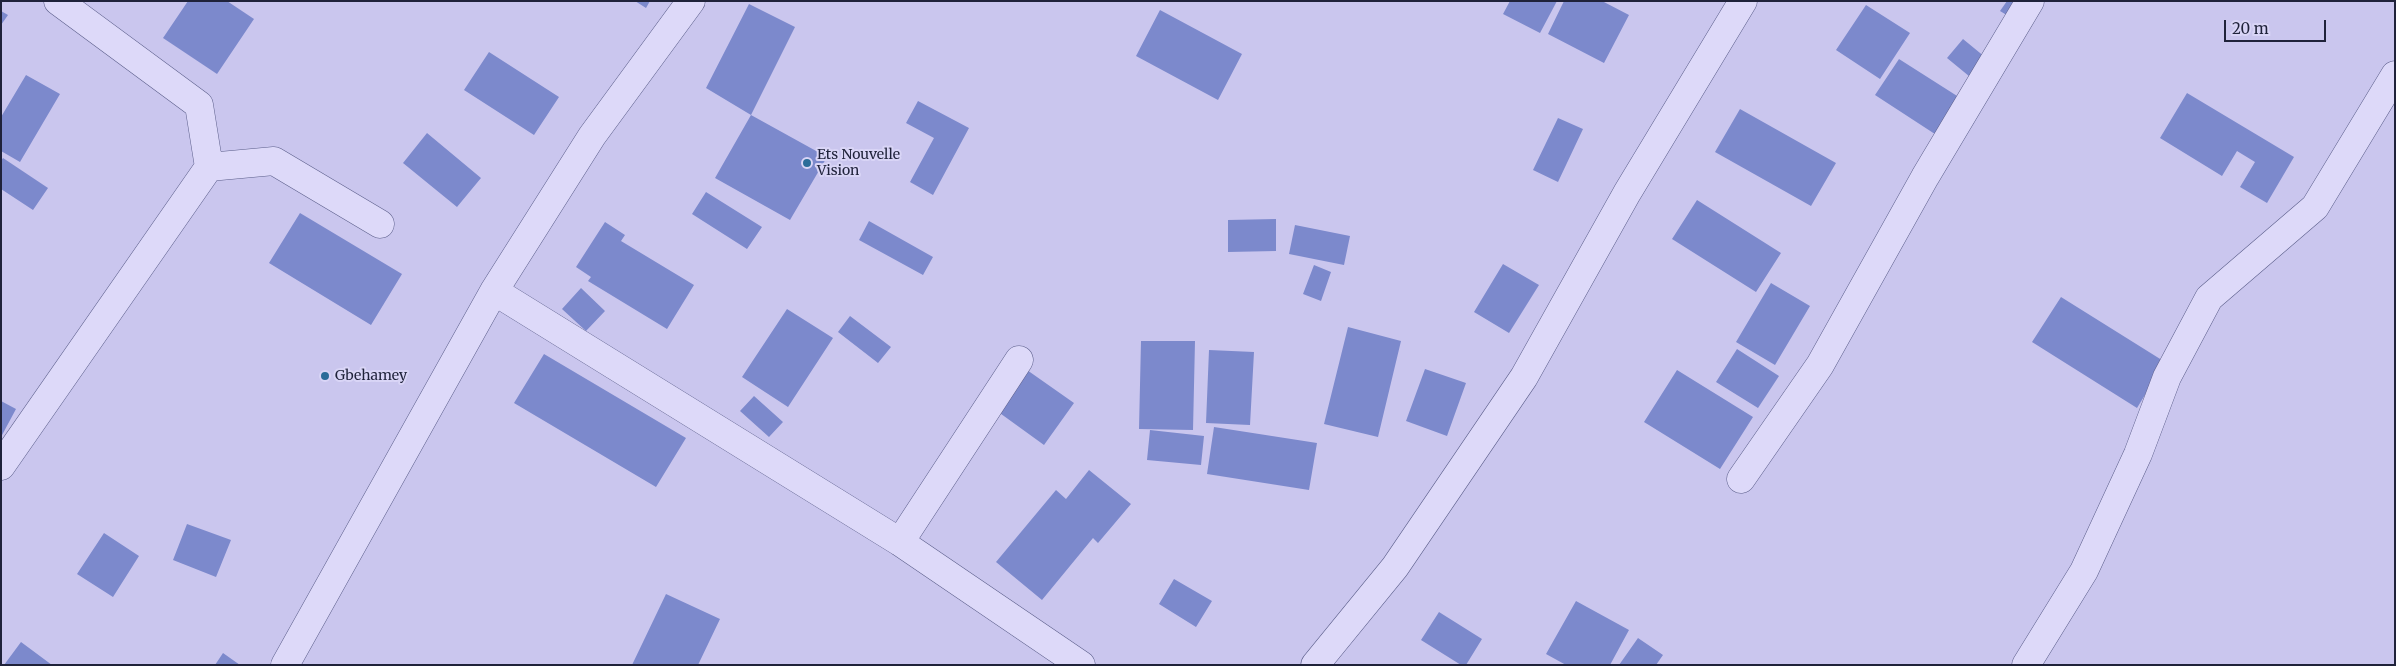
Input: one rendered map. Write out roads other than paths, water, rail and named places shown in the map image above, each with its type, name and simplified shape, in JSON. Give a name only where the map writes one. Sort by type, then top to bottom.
[{"type":"street","points":[[1,466],[209,167],[199,106],[58,1]]},
{"type":"street","points":[[285,665],[494,291],[592,136],[691,1]]},
{"type":"street","points":[[1315,665],[1394,567],[1524,377],[1627,193],[1743,1]]},
{"type":"street","points":[[1741,479],[1820,365],[1925,177],[2030,1]]},
{"type":"street","points":[[2026,665],[2084,571],[2138,454],[2167,377],[2209,298],[2315,207],[2395,75]]},
{"type":"street","points":[[209,167],[274,161],[380,224]]},
{"type":"street","points":[[494,291],[900,542],[1081,665]]},
{"type":"street","points":[[900,542],[1018,360]]},
{"type":"place","name":"Ets Nouvelle Vision","points":[[807,163]]},
{"type":"place","name":"Gbehamey","points":[[325,376]]}]
